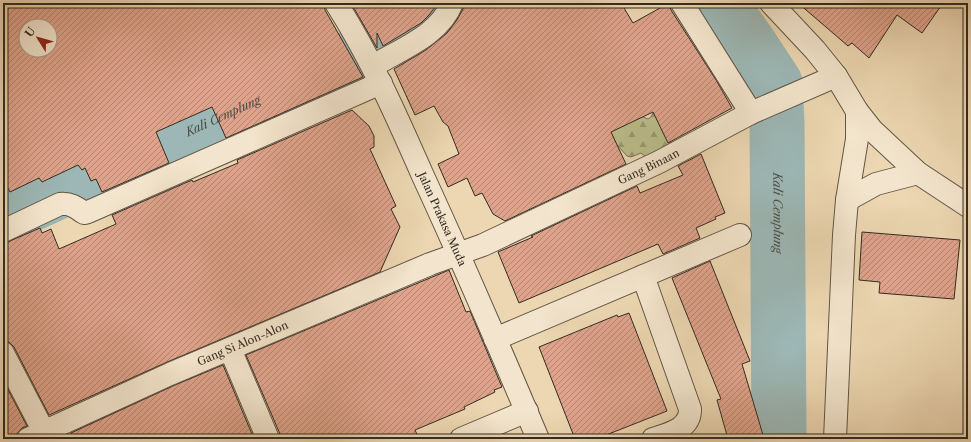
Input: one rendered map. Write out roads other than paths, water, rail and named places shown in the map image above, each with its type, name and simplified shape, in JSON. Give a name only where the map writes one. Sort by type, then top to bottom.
[{"type":"street","name":"Jalan Prakasa Muda","points":[[336,3],[349,22],[374,70],[458,253],[538,439]]},
{"type":"street","points":[[3,231],[60,204],[67,203],[74,205],[84,213],[88,212],[374,70],[434,29],[445,17],[452,3]]},
{"type":"street","points":[[682,3],[758,110]]},
{"type":"street","points":[[771,3],[815,50],[836,76],[857,111],[872,130],[918,173],[968,206]]},
{"type":"street","name":"Gang Binaan","points":[[458,253],[482,245],[659,162],[758,110],[836,76]]},
{"type":"street","points":[[835,439],[844,235],[847,200],[857,139],[857,111]]},
{"type":"street","points":[[847,200],[876,184],[918,173]]},
{"type":"street","points":[[495,338],[740,235]]},
{"type":"street","name":"Gang Si Alon-Alon","points":[[45,435],[170,374],[458,253]]},
{"type":"street","points":[[643,276],[690,409],[690,416],[676,435],[653,439]]},
{"type":"street","points":[[230,349],[268,439]]},
{"type":"street","points":[[3,352],[45,435]]},
{"type":"street","points":[[461,439],[526,411]]},
{"type":"waterway","name":"Kali Cemplung","points":[[3,217],[374,47],[431,11],[435,3]]},
{"type":"waterway","name":"Kali Cemplung","points":[[720,3],[775,83],[777,124],[779,439]]}]
